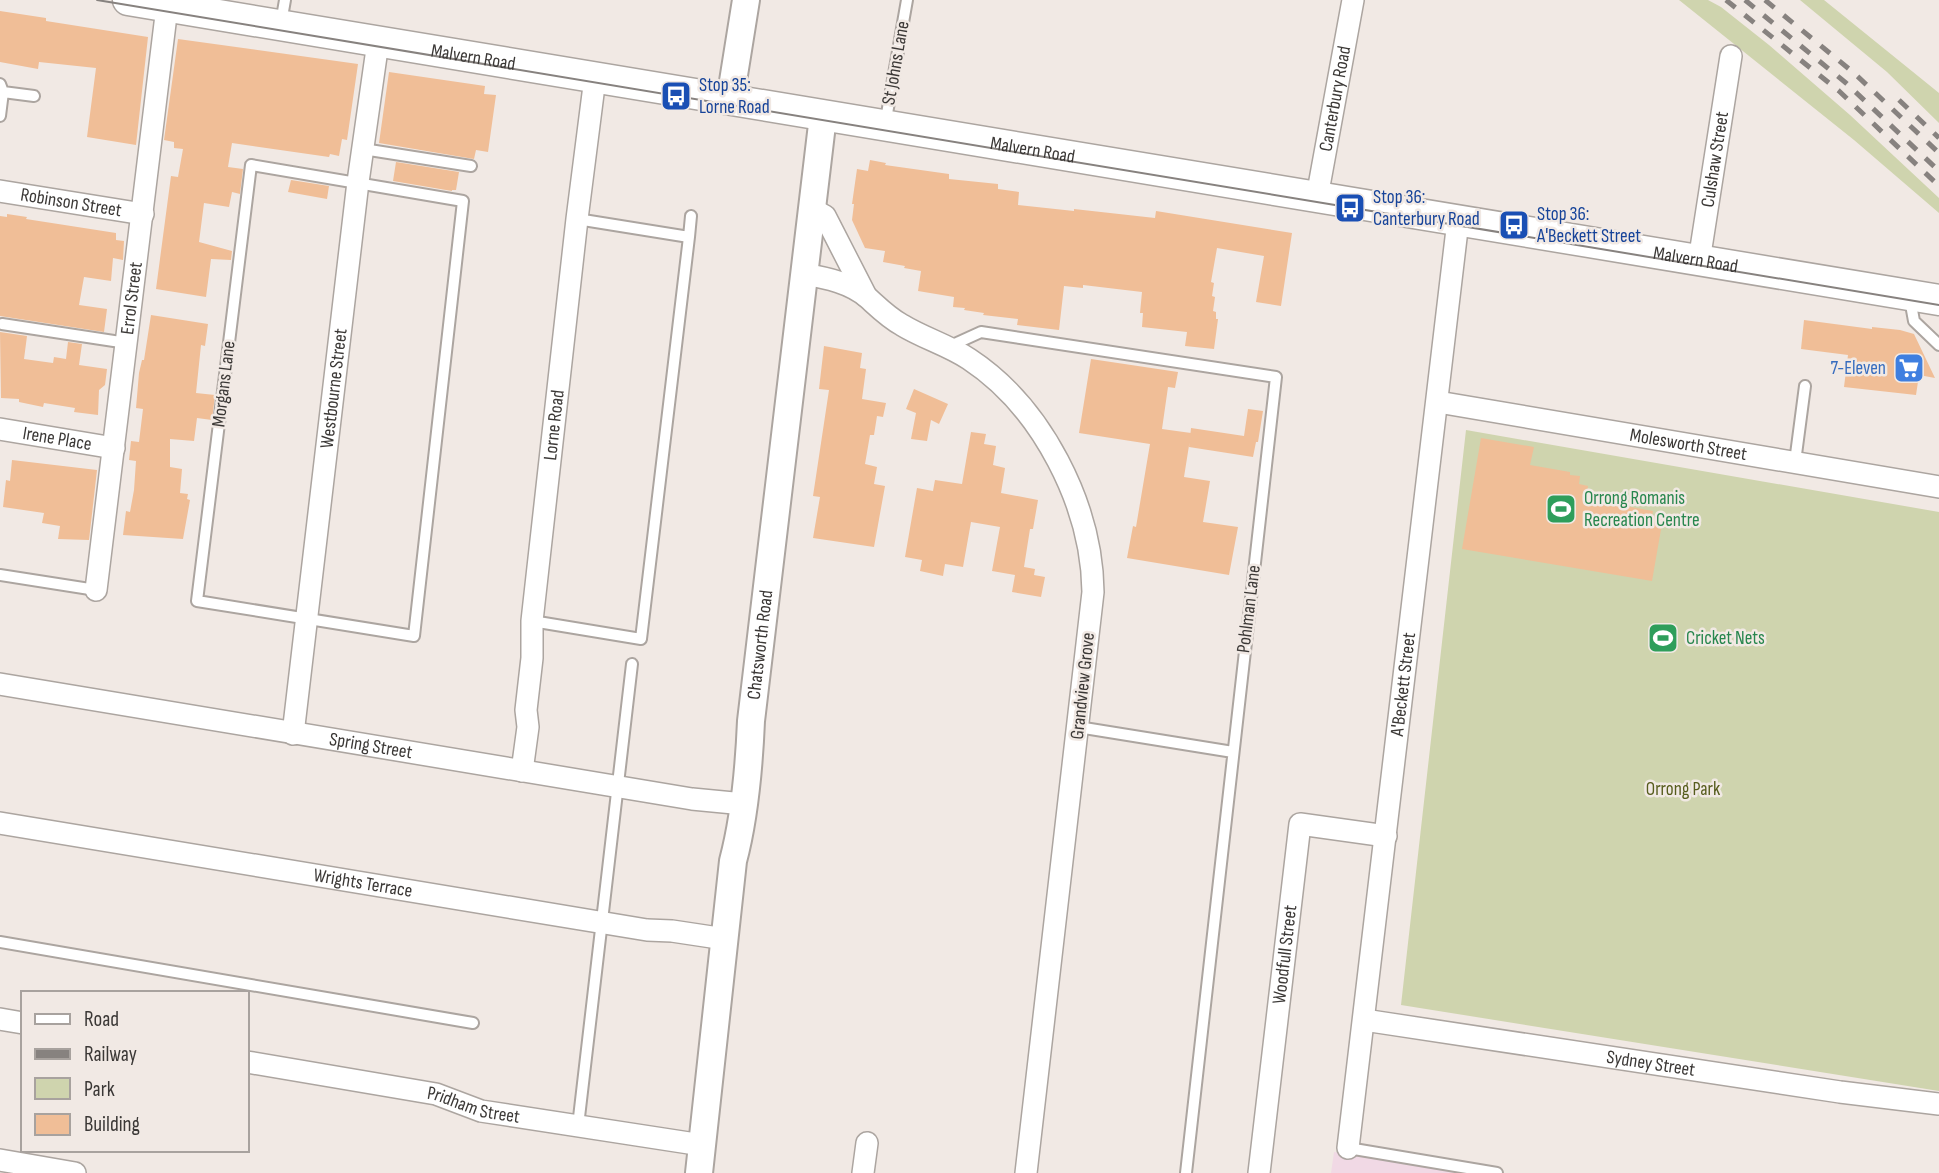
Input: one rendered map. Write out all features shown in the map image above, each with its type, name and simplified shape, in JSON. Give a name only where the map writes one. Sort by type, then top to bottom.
[{"type":"main road","name":"Malvern Road","points":[[128,0],[167,6],[283,13],[378,42],[1925,298]]},
{"type":"street","points":[[730,100],[746,0]]},
{"type":"street","name":"Canterbury Road","points":[[1317,197],[1353,0]]},
{"type":"street","name":"Errol Street","points":[[96,590],[167,6]]},
{"type":"street","name":"Westbourne Street","points":[[293,734],[358,182],[378,42]]},
{"type":"street","name":"Culshaw Street","points":[[1699,261],[1731,56]]},
{"type":"street","name":"Lorne Road","points":[[522,771],[528,727],[526,710],[532,658],[532,621],[595,78]]},
{"type":"street","name":"Chatsworth Road","points":[[699,1173],[733,861],[740,838],[751,721],[823,116]]},
{"type":"street","name":"Robinson Street","points":[[0,191],[143,214]]},
{"type":"street","name":"Grandview Grove","points":[[812,209],[825,216],[866,296]]},
{"type":"street","name":"A'Beckett Street","points":[[1348,1148],[1458,221]]},
{"type":"street","name":"Grandview Grove","points":[[804,274],[835,279],[866,296],[902,326],[948,347],[987,372],[1042,434],[1061,467],[1085,526],[1092,560],[1093,592],[1026,1173]]},
{"type":"street","name":"Molesworth Street","points":[[1437,402],[1939,487]]},
{"type":"street","name":"Irene Place","points":[[0,429],[114,449]]},
{"type":"street","name":"Spring Street","points":[[0,684],[692,799],[744,804]]},
{"type":"street","name":"Wrights Terrace","points":[[0,823],[602,923],[725,939]]},
{"type":"street","name":"Woodfull Street","points":[[1259,1173],[1300,824],[1386,836]]},
{"type":"street","points":[[0,1019],[21,1023]]},
{"type":"street","name":"Sydney Street","points":[[1364,1020],[1840,1093],[1939,1104]]},
{"type":"street","name":"Pridham Street","points":[[248,1062],[436,1094],[481,1111],[702,1145]]},
{"type":"street","points":[[863,1173],[867,1143]]},
{"type":"street","points":[[0,1160],[75,1173]]},
{"type":"lane","name":"St Johns Lane","points":[[885,126],[907,0]]},
{"type":"lane","points":[[0,116],[1,88],[34,96]]},
{"type":"lane","points":[[363,149],[471,166]]},
{"type":"lane","name":"Morgans Lane","points":[[306,619],[197,601],[251,165],[358,182]]},
{"type":"lane","points":[[306,619],[414,636],[463,201],[358,182]]},
{"type":"lane","points":[[532,621],[641,639],[691,216]]},
{"type":"lane","points":[[577,219],[689,237]]},
{"type":"lane","points":[[1925,298],[1911,309],[1914,321],[1939,345]]},
{"type":"lane","points":[[2,324],[127,343]]},
{"type":"lane","name":"Pohlman Lane","points":[[948,347],[981,332],[1276,377],[1185,1173]]},
{"type":"lane","points":[[1795,462],[1805,386]]},
{"type":"lane","points":[[0,575],[96,590]]},
{"type":"lane","points":[[578,1126],[632,664]]},
{"type":"lane","points":[[1078,727],[1233,752]]},
{"type":"lane","points":[[0,942],[473,1023]]},
{"type":"lane","points":[[1348,1148],[1497,1173]]},
{"type":"shaded area","points":[[1334,1152],[1468,1173],[1331,1173]]},
{"type":"green space","points":[[1679,0],[1708,0],[1769,45],[1850,115],[1939,198],[1939,213],[1854,140]]},
{"type":"green space","points":[[1800,0],[1824,0],[1939,93],[1939,123],[1887,72]]},
{"type":"green space","name":"Orrong Park","points":[[1466,430],[1939,512],[1939,1091],[1401,1005]]},
{"type":"building","points":[[0,11],[148,37],[136,145],[87,137],[96,68],[39,62],[38,69],[0,62]]},
{"type":"building","points":[[178,39],[358,64],[347,140],[342,139],[339,156],[330,154],[329,157],[232,143],[228,167],[243,169],[240,194],[232,192],[229,207],[204,203],[199,242],[232,251],[231,260],[211,259],[206,297],[156,289],[171,176],[178,177],[183,149],[174,148],[174,142],[164,140]]},
{"type":"building","points":[[389,72],[485,86],[484,94],[496,95],[488,152],[476,150],[474,159],[379,143]]},
{"type":"building","points":[[870,160],[886,163],[885,165],[949,174],[949,179],[998,184],[998,189],[1019,192],[1018,205],[1155,218],[1156,211],[1292,233],[1281,306],[1256,302],[1264,256],[1217,248],[1211,282],[1214,283],[1212,296],[1215,297],[1213,311],[1218,319],[1214,349],[1185,346],[1187,332],[1142,327],[1142,292],[1083,285],[1083,288],[1064,286],[1059,330],[1017,325],[1018,319],[983,315],[984,313],[953,307],[954,297],[918,291],[921,271],[883,262],[885,251],[865,248],[852,220],[852,204],[857,169],[868,171]]},
{"type":"building","points":[[396,162],[459,172],[456,190],[393,181]]},
{"type":"building","points":[[291,180],[329,186],[327,199],[288,192]]},
{"type":"building","points":[[7,214],[116,233],[116,240],[124,241],[123,260],[113,258],[111,281],[84,277],[79,305],[107,309],[104,332],[0,316],[0,216],[7,217]]},
{"type":"building","points":[[151,315],[208,324],[205,346],[201,345],[196,393],[215,395],[212,420],[197,418],[194,441],[170,439],[170,467],[182,469],[180,493],[188,494],[187,499],[190,500],[183,539],[123,535],[126,511],[130,512],[134,490],[136,461],[129,460],[131,441],[139,442],[143,409],[136,408],[139,373],[144,360]]},
{"type":"building","points":[[1804,320],[1900,330],[1914,334],[1935,378],[1919,375],[1916,395],[1844,387],[1848,355],[1801,349]]},
{"type":"building","points":[[0,332],[27,336],[24,359],[53,363],[54,357],[66,359],[68,342],[82,344],[79,365],[107,369],[105,385],[99,390],[98,415],[74,412],[75,408],[44,403],[43,407],[19,402],[19,399],[1,398]]},
{"type":"building","points":[[824,346],[862,353],[860,368],[866,369],[862,399],[886,403],[883,417],[877,416],[874,435],[870,435],[865,464],[877,467],[874,484],[885,486],[874,547],[813,538],[820,497],[813,496],[829,390],[819,389]]},
{"type":"building","points":[[1091,359],[1178,372],[1175,388],[1168,387],[1162,429],[1191,433],[1184,477],[1210,481],[1203,522],[1238,527],[1229,575],[1127,558],[1133,526],[1136,527],[1150,444],[1079,433]]},
{"type":"building","points":[[914,389],[948,404],[939,424],[931,420],[927,441],[911,439],[916,413],[906,409]]},
{"type":"building","points":[[1248,409],[1263,411],[1253,457],[1189,447],[1191,428],[1244,436]]},
{"type":"building","points":[[971,432],[986,434],[984,444],[996,446],[993,465],[1005,468],[1001,493],[1038,500],[1024,567],[1035,569],[1034,575],[1045,577],[1041,597],[1012,592],[1015,575],[992,571],[1000,527],[971,522],[963,567],[945,564],[943,576],[920,571],[922,560],[905,557],[917,488],[933,491],[935,480],[962,484]]},
{"type":"building","name":"Orrong Romanis Recreation Centre","points":[[1481,438],[1534,447],[1530,465],[1580,476],[1579,484],[1588,486],[1586,499],[1653,511],[1652,516],[1663,518],[1652,581],[1462,549]]},
{"type":"building","points":[[12,460],[97,470],[89,540],[58,539],[60,526],[42,523],[44,513],[3,507],[6,480],[10,481]]},
{"type":"tram line","points":[[97,0],[1939,305]]},
{"type":"railway","points":[[1726,0],[1839,91],[1939,186]]},
{"type":"railway","points":[[1745,0],[1846,83],[1939,171]]},
{"type":"railway","points":[[1765,0],[1854,73],[1939,153]]},
{"type":"railway","points":[[1899,100],[1939,138]]},
{"type":"place","name":"Stop 35: Lorne Road","points":[[676,96]]},
{"type":"place","name":"Stop 36: Canterbury Road","points":[[1350,208]]},
{"type":"place","name":"Stop 36: A'Beckett Street","points":[[1514,225]]},
{"type":"place","name":"7-Eleven","points":[[1909,368]]},
{"type":"place","name":"Orrong Romanis Recreation Centre","points":[[1561,509]]},
{"type":"place","name":"Cricket Nets","points":[[1663,638]]}]
